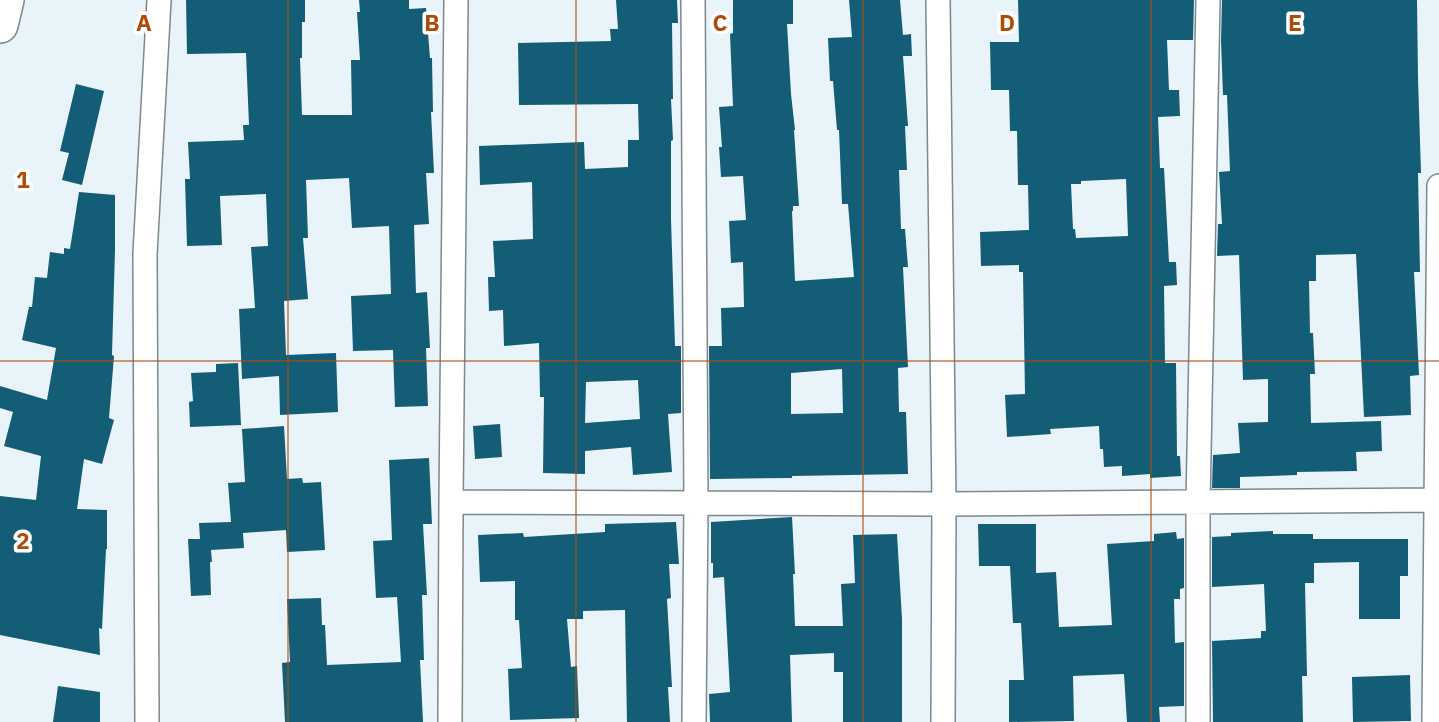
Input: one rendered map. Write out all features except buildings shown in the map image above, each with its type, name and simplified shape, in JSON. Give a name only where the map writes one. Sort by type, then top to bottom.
[{"type":"main road","points":[[0,25],[6,0]]},
{"type":"street","points":[[146,722],[145,254],[159,0]]},
{"type":"street","points":[[450,722],[456,0]]},
{"type":"street","points":[[693,0],[696,503],[694,722]]},
{"type":"street","points":[[938,0],[944,504],[943,722]]},
{"type":"street","points":[[1198,722],[1198,502],[1208,0]]},
{"type":"street","points":[[1434,722],[1439,186]]},
{"type":"street","points":[[451,502],[944,504],[1437,500]]}]
